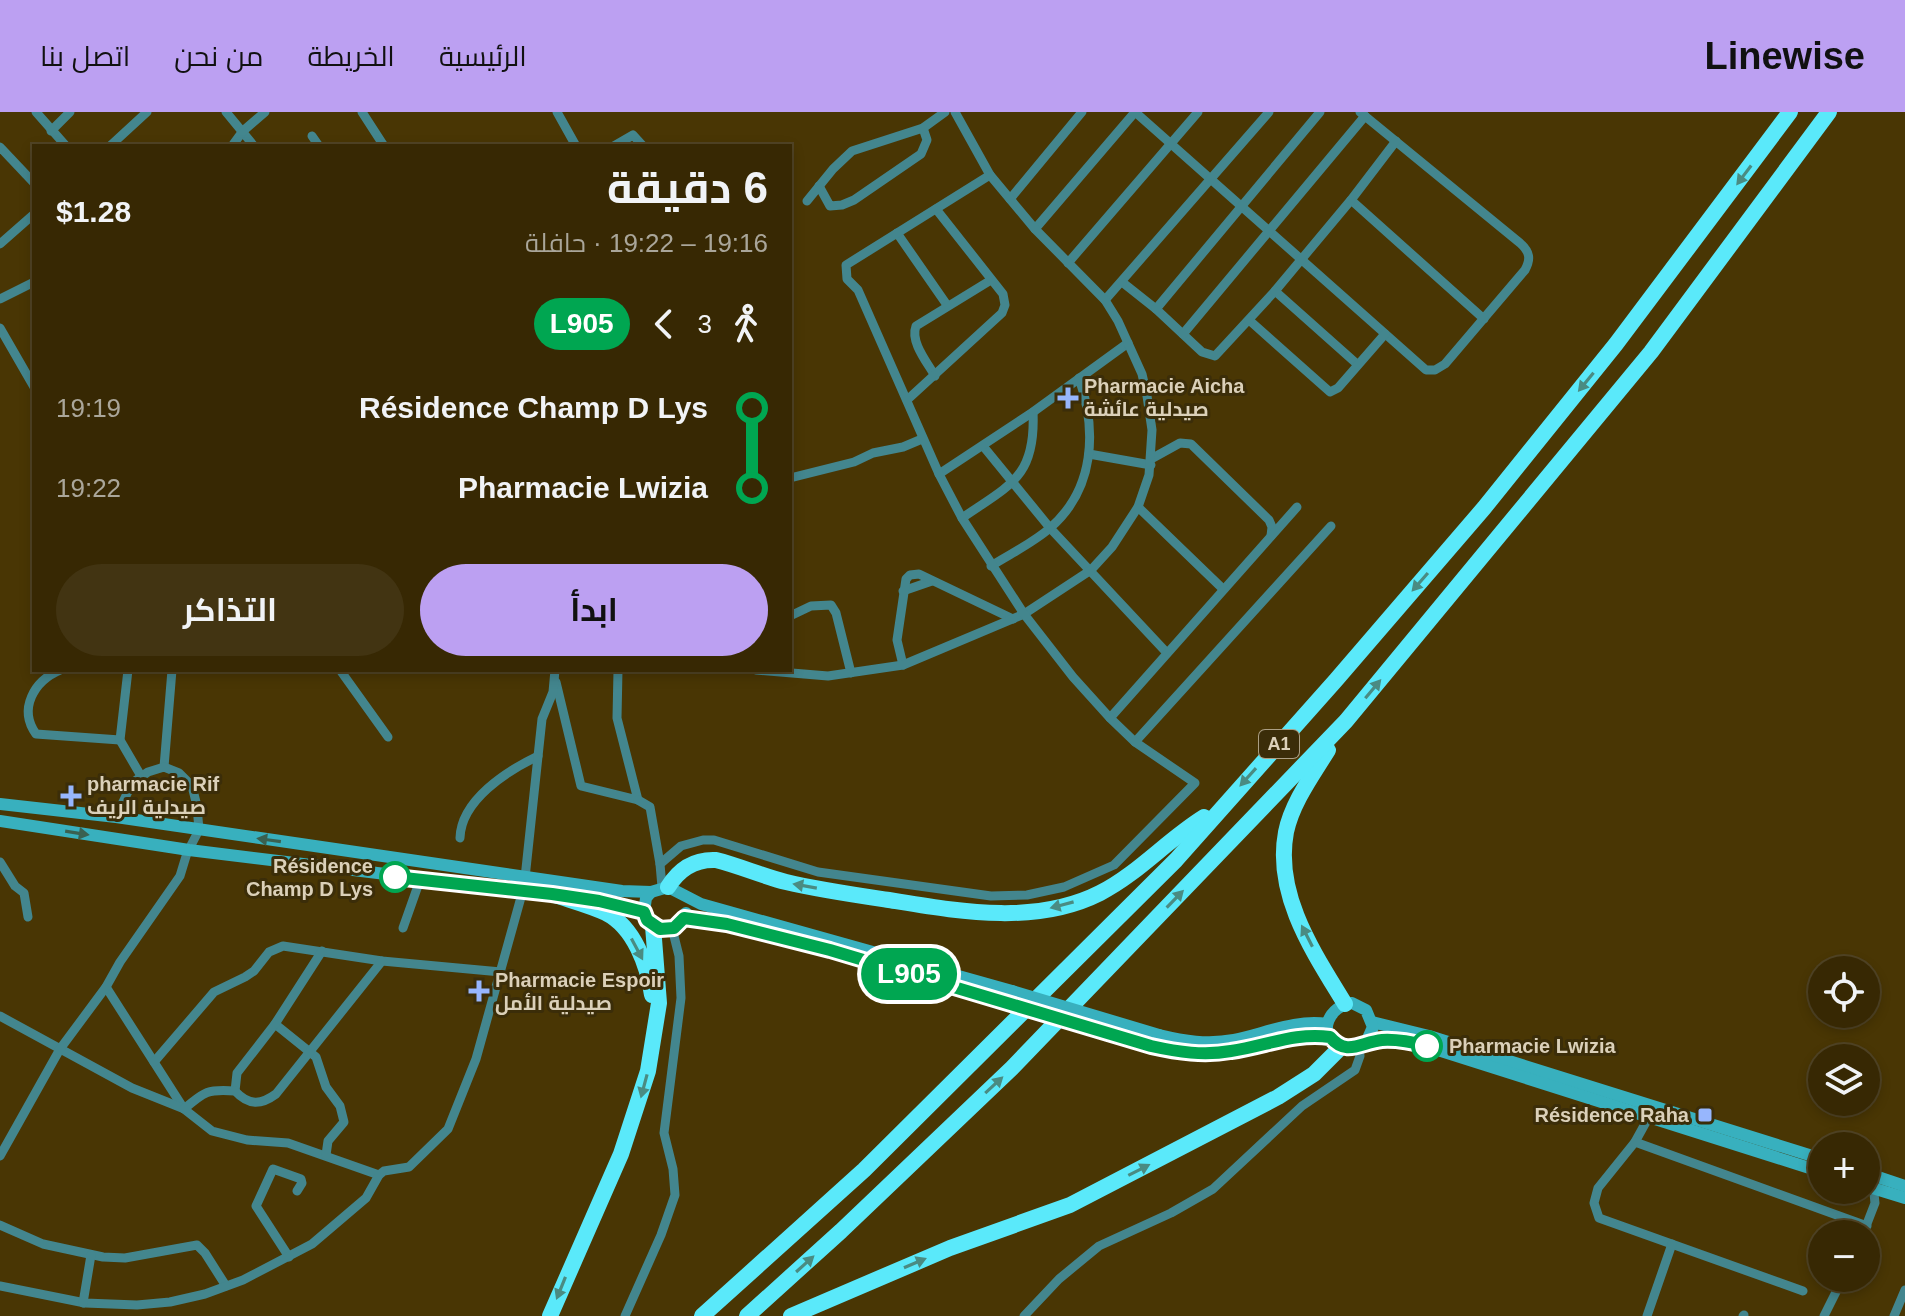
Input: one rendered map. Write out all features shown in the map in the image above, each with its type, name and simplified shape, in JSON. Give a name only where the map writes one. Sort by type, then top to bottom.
[{"type":"highway","name":"A1","points":[[702,1316],[864,1170],[1176,860],[1484,508],[1616,344],[1790,112]]},
{"type":"highway","name":"A1","points":[[747,1316],[1012,1068],[1346,721],[1651,352],[1829,112]]},
{"type":"highway","points":[[1345,1004],[1293,910],[1284,857],[1286,831],[1296,804],[1346,721]]},
{"type":"highway","points":[[660,889],[685,867],[704,859],[788,883],[898,902],[953,910],[1043,911],[1097,894],[1132,874],[1198,821],[1222,806]]},
{"type":"highway","points":[[552,894],[609,914],[633,940],[651,989],[655,1033]]},
{"type":"highway","points":[[550,1316],[621,1154],[641,1098],[659,1003],[659,977],[648,919]]},
{"type":"highway","points":[[791,1316],[950,1248],[1070,1205],[1278,1097],[1314,1074],[1345,1040]]},
{"type":"street","points":[[36,112],[64,144]]},
{"type":"street","points":[[51,131],[70,112]]},
{"type":"street","points":[[112,144],[147,112]]},
{"type":"street","points":[[226,112],[253,144]]},
{"type":"street","points":[[233,144],[265,112]]},
{"type":"street","points":[[362,112],[383,144]]},
{"type":"street","points":[[557,112],[575,144]]},
{"type":"street","points":[[807,201],[852,151],[923,128],[945,112]]},
{"type":"street","points":[[784,672],[828,676],[903,665],[1024,614],[1091,570],[1112,547],[1138,507],[1151,462],[1151,415],[1128,343],[1105,300],[1035,229],[990,175],[955,112]]},
{"type":"street","points":[[1010,199],[1082,112]]},
{"type":"street","points":[[1035,229],[1135,112],[1270,231],[1302,257],[1426,370],[1435,370],[1445,364],[1525,270],[1528,253],[1520,243],[1363,114],[1270,231],[1183,334]]},
{"type":"street","points":[[1068,263],[1198,112]]},
{"type":"street","points":[[1105,300],[1269,112]]},
{"type":"street","points":[[1156,309],[1320,112]]},
{"type":"street","points":[[819,186],[830,206],[854,200],[921,154],[927,140],[923,128]]},
{"type":"street","points":[[617,144],[633,135],[641,144]]},
{"type":"street","points":[[312,136],[318,144]]},
{"type":"street","points":[[1122,282],[1202,352],[1215,356],[1275,291],[1396,141]]},
{"type":"street","points":[[0,147],[32,181]]},
{"type":"street","points":[[660,864],[681,846],[714,840],[733,844],[774,861],[818,872],[991,896],[1044,893],[1114,865],[1195,783],[1135,742],[1110,718],[1024,614],[962,518],[922,439],[858,290],[847,279],[846,265],[990,175]]},
{"type":"street","points":[[1351,200],[1484,319]]},
{"type":"street","points":[[907,400],[1004,309],[1003,294],[936,209]]},
{"type":"street","points":[[0,227],[4,240],[32,216]]},
{"type":"street","points":[[897,233],[947,305]]},
{"type":"street","points":[[935,376],[916,342],[913,332],[916,326],[991,280]]},
{"type":"street","points":[[0,299],[32,283]]},
{"type":"street","points":[[1275,291],[1357,364]]},
{"type":"street","points":[[1249,320],[1328,391],[1338,388],[1385,334]]},
{"type":"street","points":[[0,328],[32,384]]},
{"type":"street","points":[[939,474],[1033,412],[1128,343]]},
{"type":"street","points":[[991,566],[1050,528],[1072,502],[1083,482],[1091,426],[1079,378]]},
{"type":"street","points":[[962,518],[1014,483],[1031,452],[1033,412]]},
{"type":"street","points":[[792,478],[854,462],[873,453],[903,447],[922,439]]},
{"type":"street","points":[[1089,454],[1151,462],[1180,443],[1191,444],[1269,520],[1271,536]]},
{"type":"street","points":[[983,446],[1050,528],[1167,653]]},
{"type":"street","points":[[1138,507],[1223,589]]},
{"type":"street","points":[[1110,718],[1297,507]]},
{"type":"street","points":[[1135,742],[1331,526]]},
{"type":"street","points":[[903,665],[897,640],[903,591],[932,581],[1013,619]]},
{"type":"street","points":[[792,616],[811,606],[831,605],[836,613],[851,673]]},
{"type":"street","points":[[57,672],[43,681],[30,698],[28,718],[36,734],[120,740]]},
{"type":"street","points":[[128,672],[120,740],[141,776]]},
{"type":"street","points":[[164,767],[172,672]]},
{"type":"street","points":[[341,672],[388,737]]},
{"type":"street","points":[[555,672],[581,786],[646,802],[650,807],[660,864],[660,889]]},
{"type":"street","points":[[618,672],[617,718],[638,800]]},
{"type":"street","points":[[0,1286],[83,1303],[137,1305],[170,1302],[226,1286],[312,1244],[366,1198],[379,1175],[384,1171],[409,1167],[448,1129],[467,1084],[524,884],[542,719],[556,682]]},
{"type":"street","points":[[460,838],[462,823],[473,804],[509,772],[538,756]]},
{"type":"street","points":[[0,1156],[60,1049],[106,987],[180,876],[199,830],[192,786],[179,773],[164,767],[132,783],[116,817]]},
{"type":"street","points":[[0,804],[116,817],[524,884],[552,894],[599,901],[648,919],[660,929],[672,928],[684,918],[683,897]]},
{"type":"street","points":[[0,821],[189,850],[420,880],[622,891],[660,889],[1007,996],[1208,1054],[1293,1036],[1419,1044],[1808,1155]]},
{"type":"street","points":[[0,862],[15,886],[24,893],[28,917]]},
{"type":"street","points":[[403,928],[420,880]]},
{"type":"street","points":[[648,919],[646,898],[660,889]]},
{"type":"street","points":[[684,918],[727,924],[1007,996]]},
{"type":"street","points":[[625,1316],[675,1195],[673,1169],[664,1133],[681,998],[679,956],[672,928]]},
{"type":"street","points":[[154,1062],[214,992],[254,971],[275,948],[283,946],[382,961],[501,972]]},
{"type":"street","points":[[235,1091],[237,1073],[275,1024],[322,951]]},
{"type":"street","points":[[184,1109],[208,1090],[235,1091],[251,1103],[264,1103],[276,1094],[382,961]]},
{"type":"street","points":[[106,987],[184,1109]]},
{"type":"street","points":[[1024,1316],[1059,1279],[1099,1246],[1171,1213],[1213,1189],[1302,1106],[1355,1070],[1360,1056],[1345,1040],[1336,1008],[1345,1004],[1360,1005],[1372,1022],[1372,1033],[1345,1040]]},
{"type":"street","points":[[0,1016],[139,1092],[184,1109],[212,1131],[247,1140],[288,1143],[379,1175]]},
{"type":"street","points":[[1372,1022],[1429,1036],[1808,1167]]},
{"type":"street","points":[[275,1024],[311,1050],[318,1061],[328,1094],[340,1106],[345,1118],[328,1141],[326,1155]]},
{"type":"street","points":[[1652,1112],[1635,1142],[1598,1188],[1595,1209],[1599,1218],[1803,1291]]},
{"type":"street","points":[[1635,1142],[1839,1220]]},
{"type":"street","points":[[289,1257],[256,1206],[273,1169],[301,1179],[297,1191]]},
{"type":"street","points":[[1880,1182],[1904,1186]]},
{"type":"street","points":[[0,1225],[43,1244],[91,1255],[125,1258],[197,1245],[226,1286]]},
{"type":"street","points":[[1647,1316],[1672,1244]]},
{"type":"street","points":[[83,1303],[91,1255]]},
{"type":"street","points":[[1894,1316],[1905,1290]]},
{"type":"street","points":[[1824,1316],[1836,1292]]},
{"type":"bus line","name":"L905","points":[[395,877],[599,901],[644,912],[653,926],[667,930],[680,924],[684,918],[727,924],[830,950],[1151,1046],[1187,1053],[1232,1051],[1301,1035],[1330,1037],[1347,1049],[1383,1040],[1427,1046]]},
{"type":"place","name":"Pharmacie Aicha صيدلية عائشة","points":[[1068,398]]},
{"type":"place","name":"pharmacie Rif صيدلية الريف","points":[[71,796]]},
{"type":"place","name":"Résidence Champ D Lys","points":[[395,877]]},
{"type":"place","name":"Pharmacie Espoir صيدلية الأمل","points":[[479,991]]},
{"type":"place","name":"Pharmacie Lwizia","points":[[1427,1046]]},
{"type":"place","name":"Résidence Raha","points":[[1705,1115]]}]
